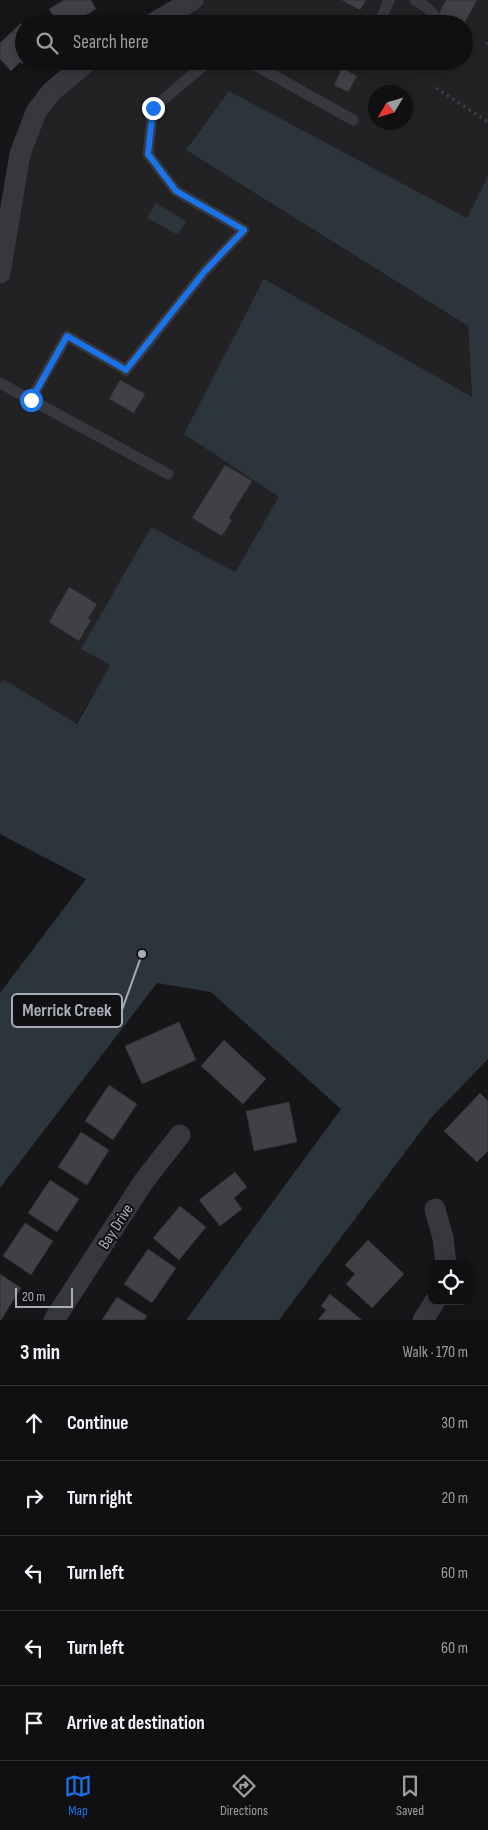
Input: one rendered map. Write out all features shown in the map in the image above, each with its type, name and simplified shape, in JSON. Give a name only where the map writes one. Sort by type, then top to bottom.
[{"type":"street","points":[[0,273],[20,154],[36,112],[51,92],[77,70]]},
{"type":"street","name":"Bay Drive","points":[[54,1320],[144,1181],[180,1135]]},
{"type":"street","points":[[435,1209],[443,1238],[446,1260]]},
{"type":"street","points":[[422,1320],[432,1305]]},
{"type":"lane","points":[[383,15],[389,0]]},
{"type":"lane","points":[[415,0],[424,4],[435,15]]},
{"type":"lane","points":[[31,400],[67,336],[126,370],[205,271],[244,230],[176,191],[148,154],[153,108],[198,70]]},
{"type":"lane","points":[[264,70],[353,120]]},
{"type":"lane","points":[[0,383],[168,474]]},
{"type":"path","points":[[436,88],[488,122]]},
{"type":"shaded area","points":[[199,0],[488,0],[488,176],[467,218],[229,91],[186,150],[468,326],[472,398],[280,497],[234,573],[150,528],[82,649],[110,665],[76,724],[3,680],[0,684],[0,266],[37,120],[85,70],[473,70],[473,15],[173,15]]},
{"type":"shaded area","points":[[229,91],[467,218],[488,176],[488,1059],[430,1119],[279,1320],[186,1320],[341,1109],[211,992],[157,983],[0,1188],[0,993],[86,879],[0,834],[0,684],[3,679],[77,724],[110,665],[81,649],[151,527],[235,572],[279,497],[184,434],[264,279],[472,397],[468,326],[186,150]]},
{"type":"shaded area","points":[[156,203],[186,221],[178,235],[147,218]]},
{"type":"building","points":[[64,0],[91,0],[96,9],[86,15],[53,15],[49,9]]},
{"type":"building","points":[[341,0],[366,0],[360,10]]},
{"type":"building","points":[[446,0],[477,0],[469,15],[438,15]]},
{"type":"building","points":[[15,29],[15,67],[11,71],[0,59],[0,43]]},
{"type":"building","points":[[341,70],[346,70],[357,76],[348,92],[334,85]]},
{"type":"building","points":[[120,380],[145,394],[134,413],[109,399]]},
{"type":"building","points":[[225,465],[252,481],[229,518],[232,520],[222,536],[192,518]]},
{"type":"building","points":[[69,587],[97,604],[88,618],[91,620],[79,641],[49,622]]},
{"type":"building","points":[[179,1022],[196,1060],[142,1084],[125,1046]]},
{"type":"building","points":[[224,1040],[266,1079],[243,1104],[201,1066]]},
{"type":"building","points":[[109,1085],[137,1104],[113,1140],[85,1121]]},
{"type":"building","points":[[480,1093],[488,1101],[488,1151],[477,1162],[444,1131]]},
{"type":"building","points":[[289,1102],[297,1142],[254,1151],[246,1111]]},
{"type":"building","points":[[81,1132],[109,1150],[87,1185],[58,1167]]},
{"type":"building","points":[[235,1172],[247,1187],[234,1198],[242,1209],[220,1226],[199,1200]]},
{"type":"building","points":[[50,1180],[79,1199],[57,1232],[28,1213]]},
{"type":"building","points":[[180,1206],[206,1227],[179,1260],[153,1238]]},
{"type":"building","points":[[25,1223],[53,1241],[31,1275],[3,1256]]},
{"type":"building","points":[[368,1240],[404,1274],[372,1308],[346,1284],[355,1274],[345,1265]]},
{"type":"building","points":[[148,1249],[176,1268],[152,1303],[124,1284]]},
{"type":"building","points":[[0,1274],[21,1288],[1,1320],[0,1320]]},
{"type":"building","points":[[330,1294],[362,1320],[318,1320],[326,1310],[321,1306]]},
{"type":"building","points":[[117,1297],[147,1316],[144,1320],[102,1320]]},
{"type":"place","name":"Merrick Creek","points":[[142,954]]},
{"type":"route","points":[[31,400],[67,336],[126,370],[205,271],[244,230],[176,191],[148,154],[153,108]]}]
